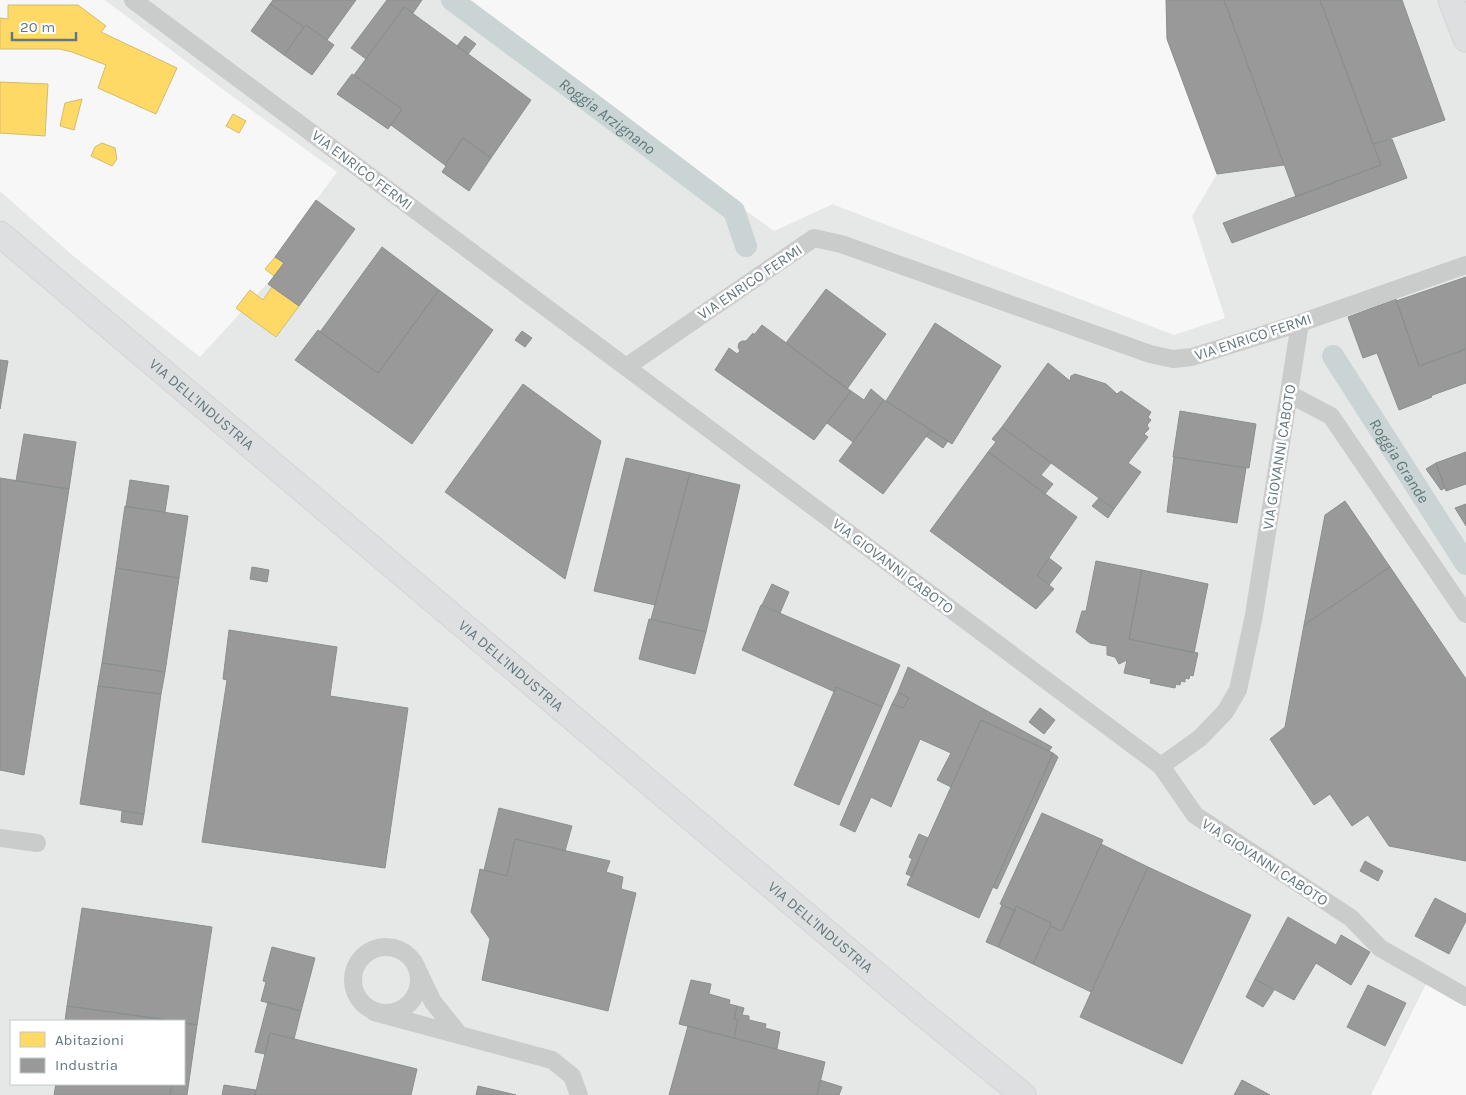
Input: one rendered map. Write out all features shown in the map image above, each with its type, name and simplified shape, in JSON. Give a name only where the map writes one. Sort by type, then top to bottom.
[{"type":"main road","points":[[1451,0],[1466,39]]},
{"type":"main road","name":"VIA DELL'INDUSTRIA","points":[[0,234],[908,1001],[1023,1095]]},
{"type":"street","name":"VIA ENRICO FERMI","points":[[133,0],[626,367],[814,238],[841,244],[1150,354],[1173,359],[1192,357],[1300,323],[1466,265]]},
{"type":"street","name":"VIA GIOVANNI CABOTO","points":[[1161,766],[1200,738],[1225,712],[1238,690],[1254,615],[1300,323]]},
{"type":"street","name":"VIA GIOVANNI CABOTO","points":[[626,367],[1161,766],[1195,816],[1351,918],[1380,948],[1466,997]]},
{"type":"street","points":[[1289,394],[1331,416],[1466,614]]},
{"type":"street","points":[[0,838],[37,843]]},
{"type":"street","points":[[458,1033],[434,1002],[410,958],[401,951],[379,948],[368,952],[360,959],[352,978],[354,988],[358,998],[374,1012],[458,1033],[552,1060],[572,1076],[579,1095]]},
{"type":"street","points":[[374,1012],[384,1014],[395,1012],[404,1008],[413,1000],[418,990],[419,979],[416,968]]},
{"type":"shaded area","points":[[105,0],[453,0],[774,231],[833,204],[1174,335],[1225,318],[1192,216],[1217,174],[1167,39],[1166,0],[1464,0],[1466,5],[1466,991],[1431,974],[1371,1095],[0,1095],[0,191],[71,254],[200,357],[274,276],[283,263],[275,256],[337,172],[225,91]]},
{"type":"building: Abitazioni","points":[[8,5],[78,5],[106,26],[101,32],[177,68],[156,114],[98,88],[106,65],[60,49],[0,49],[0,18],[8,19]]},
{"type":"building: Abitazioni","points":[[0,82],[48,84],[45,136],[0,133]]},
{"type":"building: Abitazioni","points":[[82,99],[74,130],[60,126],[65,103]]},
{"type":"building: Abitazioni","points":[[233,114],[246,121],[239,133],[226,126]]},
{"type":"building: Abitazioni","points":[[102,143],[115,148],[117,159],[112,166],[91,156],[95,147]]},
{"type":"building: Abitazioni","points":[[275,257],[284,263],[274,276],[265,269]]},
{"type":"building: Abitazioni","points":[[272,287],[299,306],[276,337],[236,308],[250,290],[263,300]]},
{"type":"building: Industria","points":[[273,0],[356,0],[327,40],[270,4]]},
{"type":"building: Industria","points":[[387,0],[422,0],[413,13],[404,7],[366,59],[351,48]]},
{"type":"building: Industria","points":[[1166,0],[1224,0],[1284,165],[1217,174],[1167,39]]},
{"type":"building: Industria","points":[[1224,0],[1320,0],[1381,165],[1296,197]]},
{"type":"building: Industria","points":[[1320,0],[1402,0],[1445,120],[1373,144]]},
{"type":"building: Industria","points":[[270,4],[304,27],[284,55],[251,31]]},
{"type":"building: Industria","points":[[404,7],[531,100],[491,158],[463,138],[445,165],[391,125],[402,109],[354,75]]},
{"type":"building: Industria","points":[[306,25],[334,45],[312,75],[284,55]]},
{"type":"building: Industria","points":[[465,36],[476,44],[468,54],[457,46]]},
{"type":"building: Industria","points":[[352,74],[402,109],[388,129],[337,94]]},
{"type":"building: Industria","points":[[463,138],[491,158],[469,191],[442,172]]},
{"type":"building: Industria","points":[[1392,139],[1407,178],[1232,243],[1223,223],[1381,165],[1373,144]]},
{"type":"building: Industria","points":[[316,200],[355,229],[299,306],[268,284],[284,263],[275,257]]},
{"type":"building: Industria","points":[[382,247],[439,290],[378,373],[320,332]]},
{"type":"building: Industria","points":[[1466,277],[1466,349],[1419,366],[1396,301]]},
{"type":"building: Industria","points":[[826,289],[886,334],[847,389],[786,343]]},
{"type":"building: Industria","points":[[439,290],[493,330],[412,444],[295,360],[318,330],[378,373]]},
{"type":"building: Industria","points":[[1396,299],[1419,366],[1466,349],[1466,383],[1399,410],[1377,353],[1363,358],[1348,317]]},
{"type":"building: Industria","points":[[935,323],[1001,366],[952,444],[886,401]]},
{"type":"building: Industria","points":[[762,325],[851,391],[814,440],[715,370],[729,348],[737,354],[740,351],[739,343],[746,341],[753,333],[754,335]]},
{"type":"building: Industria","points":[[522,331],[532,338],[525,347],[515,340]]},
{"type":"building: Industria","points":[[0,360],[8,361],[0,409]]},
{"type":"building: Industria","points":[[1048,363],[1070,381],[1071,376],[1075,374],[1106,384],[1117,394],[1121,391],[1151,412],[1148,417],[1151,420],[1147,425],[1149,429],[1144,434],[1148,437],[1128,463],[1141,472],[1114,509],[1002,427]]},
{"type":"building: Industria","points":[[523,384],[601,441],[565,579],[445,492]]},
{"type":"building: Industria","points":[[871,389],[884,400],[853,442],[827,423],[851,391],[864,400]]},
{"type":"building: Industria","points":[[884,400],[931,430],[883,494],[839,461]]},
{"type":"building: Industria","points":[[1180,411],[1256,424],[1249,468],[1173,457]]},
{"type":"building: Industria","points":[[1002,427],[1051,463],[1041,475],[1053,484],[1045,494],[988,452],[996,442],[992,439]]},
{"type":"building: Industria","points":[[931,430],[948,441],[943,448],[926,436]]},
{"type":"building: Industria","points":[[24,434],[76,442],[69,489],[16,481]]},
{"type":"building: Industria","points":[[988,452],[1077,517],[1037,575],[1054,589],[1036,609],[930,531]]},
{"type":"building: Industria","points":[[1466,452],[1466,484],[1446,491],[1436,463]]},
{"type":"building: Industria","points":[[1174,457],[1246,468],[1237,523],[1167,512]]},
{"type":"building: Industria","points":[[626,458],[690,473],[655,605],[594,591]]},
{"type":"building: Industria","points":[[1436,463],[1445,488],[1441,490],[1426,469]]},
{"type":"building: Industria","points":[[690,473],[740,485],[706,632],[651,619]]},
{"type":"building: Industria","points":[[0,478],[69,489],[24,775],[0,770]]},
{"type":"building: Industria","points":[[130,480],[169,486],[165,512],[126,507]]},
{"type":"building: Industria","points":[[1099,498],[1114,509],[1108,518],[1092,506]]},
{"type":"building: Industria","points":[[1345,501],[1390,567],[1304,625],[1325,515]]},
{"type":"building: Industria","points":[[1466,504],[1466,526],[1455,508]]},
{"type":"building: Industria","points":[[125,506],[188,516],[179,578],[116,568]]},
{"type":"building: Industria","points":[[1049,558],[1062,568],[1049,585],[1037,575]]},
{"type":"building: Industria","points":[[1096,561],[1142,570],[1129,639],[1198,653],[1193,676],[1190,675],[1189,679],[1185,678],[1185,682],[1181,681],[1180,685],[1176,684],[1175,688],[1150,683],[1151,679],[1124,673],[1127,660],[1119,664],[1115,657],[1107,655],[1107,646],[1090,643],[1076,632],[1082,611],[1086,611]]},
{"type":"building: Industria","points":[[252,567],[269,570],[267,582],[250,579]]},
{"type":"building: Industria","points":[[1390,567],[1466,679],[1466,861],[1389,846],[1368,815],[1352,826],[1330,794],[1314,805],[1270,739],[1285,727],[1304,625]]},
{"type":"building: Industria","points":[[116,568],[179,578],[165,672],[102,663]]},
{"type":"building: Industria","points":[[1142,570],[1208,584],[1194,653],[1129,639]]},
{"type":"building: Industria","points":[[772,584],[789,592],[780,613],[762,605]]},
{"type":"building: Industria","points":[[761,605],[900,665],[882,707],[836,687],[835,692],[742,650]]},
{"type":"building: Industria","points":[[649,619],[706,632],[695,674],[639,659]]},
{"type":"building: Industria","points":[[229,630],[337,647],[330,696],[408,708],[385,868],[202,842],[227,680],[223,679]]},
{"type":"building: Industria","points":[[102,663],[165,672],[161,694],[98,686]]},
{"type":"building: Industria","points":[[908,667],[1052,747],[1049,751],[981,720],[951,787],[937,780],[951,753],[920,739],[891,807],[871,797],[855,832],[840,825],[892,704],[903,708],[909,698],[898,692]]},
{"type":"building: Industria","points":[[98,686],[161,694],[144,814],[80,804]]},
{"type":"building: Industria","points":[[836,687],[882,707],[839,805],[794,785]]},
{"type":"building: Industria","points":[[898,692],[909,698],[903,708],[892,704]]},
{"type":"building: Industria","points":[[1040,708],[1055,720],[1044,734],[1029,722]]},
{"type":"building: Industria","points":[[981,720],[1053,753],[979,918],[907,885]]},
{"type":"building: Industria","points":[[1053,753],[1058,757],[997,889],[993,887]]},
{"type":"building: Industria","points":[[499,808],[572,826],[565,851],[515,839],[507,876],[484,870]]},
{"type":"building: Industria","points":[[122,811],[144,814],[142,825],[121,822]]},
{"type":"building: Industria","points":[[1042,813],[1103,840],[1062,931],[1050,926],[1051,923],[1016,906],[1015,911],[1000,904]]},
{"type":"building: Industria","points":[[919,834],[928,838],[912,876],[906,874],[912,859],[909,857]]},
{"type":"building: Industria","points":[[515,839],[610,861],[606,872],[623,877],[621,889],[636,893],[608,1011],[482,980],[490,939],[471,912],[480,869],[507,876]]},
{"type":"building: Industria","points":[[1101,844],[1148,867],[1091,992],[1033,964],[1050,926],[1062,931]]},
{"type":"building: Industria","points":[[1365,861],[1383,871],[1378,881],[1360,871]]},
{"type":"building: Industria","points":[[1148,867],[1251,915],[1182,1064],[1080,1017]]},
{"type":"building: Industria","points":[[1435,898],[1466,914],[1466,921],[1449,954],[1415,936]]},
{"type":"building: Industria","points":[[1002,905],[1015,911],[998,947],[986,942]]},
{"type":"building: Industria","points":[[1016,906],[1051,923],[1033,964],[998,947]]},
{"type":"building: Industria","points":[[82,908],[212,927],[197,1025],[185,1023],[185,1020],[168,1020],[67,1006]]},
{"type":"building: Industria","points":[[1288,917],[1336,945],[1341,935],[1370,952],[1351,985],[1316,963],[1294,1000],[1255,979]]},
{"type":"building: Industria","points":[[272,947],[315,958],[301,1011],[261,1001],[266,982],[263,981]]},
{"type":"building: Industria","points":[[1255,979],[1274,990],[1263,1007],[1246,997]]},
{"type":"building: Industria","points":[[691,980],[711,984],[709,994],[730,1000],[729,1004],[737,1006],[734,1019],[738,1020],[734,1038],[679,1024]]},
{"type":"building: Industria","points":[[1368,985],[1406,1003],[1385,1046],[1347,1027]]},
{"type":"building: Industria","points":[[268,1002],[301,1011],[294,1039],[270,1033],[265,1054],[255,1052]]},
{"type":"building: Industria","points":[[67,1006],[168,1020],[65,1020]]},
{"type":"building: Industria","points":[[737,1006],[744,1008],[742,1015],[749,1016],[749,1020],[766,1024],[765,1028],[780,1032],[777,1049],[734,1038],[738,1020],[734,1019]]},
{"type":"building: Industria","points":[[185,1023],[197,1025],[187,1095],[170,1095],[172,1085],[185,1085]]},
{"type":"building: Industria","points":[[688,1026],[825,1062],[817,1095],[669,1095]]},
{"type":"building: Industria","points":[[270,1033],[417,1069],[411,1095],[255,1095]]},
{"type":"building: Industria","points":[[820,1080],[842,1087],[839,1095],[817,1095]]},
{"type":"building: Industria","points":[[1242,1080],[1270,1095],[1234,1095]]},
{"type":"building: Industria","points":[[56,1085],[172,1085],[170,1095],[54,1095]]},
{"type":"building: Industria","points":[[224,1085],[256,1090],[255,1095],[222,1095]]},
{"type":"building: Industria","points":[[478,1086],[516,1095],[476,1095]]},
{"type":"waterway","name":"Roggia Arzignano","points":[[452,0],[734,211],[746,246]]},
{"type":"waterway","name":"Roggia Grande","points":[[1333,356],[1466,564]]}]
